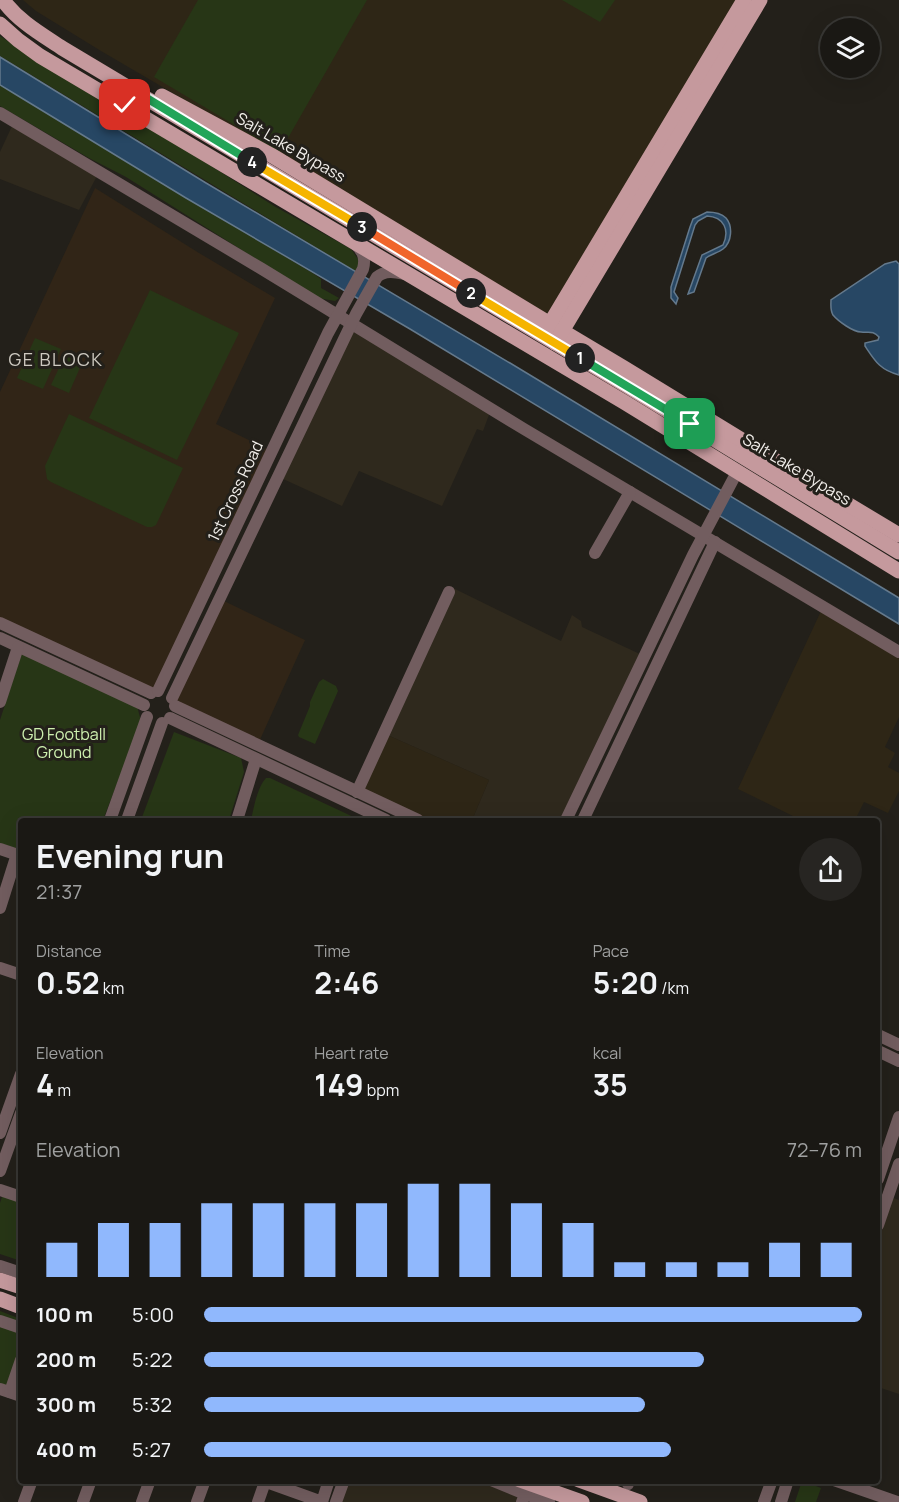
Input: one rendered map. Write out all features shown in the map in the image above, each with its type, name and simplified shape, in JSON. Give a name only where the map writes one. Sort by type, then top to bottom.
[{"type":"main road","name":"Salt Lake Bypass","points":[[3,0],[29,26],[62,48],[113,78],[134,85],[271,155],[456,267],[552,334]]},
{"type":"main road","name":"Salt Lake Bypass","points":[[14,0],[52,30],[254,163],[434,271],[552,334],[749,453],[899,552]]},
{"type":"main road","points":[[552,334],[744,0]]},
{"type":"main road","points":[[552,334],[760,0]]},
{"type":"main road","name":"Salt Lake Bypass","points":[[0,24],[32,51],[624,402],[899,571]]},
{"type":"main road","points":[[125,105],[134,85]]},
{"type":"main road","points":[[240,138],[254,163]]},
{"type":"main road","points":[[434,271],[456,267]]},
{"type":"main road","name":"Salt Lake Bypass","points":[[749,453],[899,535]]},
{"type":"main road","points":[[737,472],[749,453]]},
{"type":"main road","points":[[0,1280],[18,1286]]},
{"type":"main road","points":[[0,1299],[18,1305]]},
{"type":"main road","points":[[590,1484],[640,1502]]},
{"type":"main road","points":[[522,1492],[582,1502]]},
{"type":"street","points":[[0,113],[340,310],[630,492],[899,652]]},
{"type":"street","name":"1st Cross Road","points":[[154,692],[202,599],[340,310],[363,269],[365,263],[363,253],[355,243]]},
{"type":"street","name":"1st Cross Road","points":[[128,818],[170,711],[217,605],[342,340],[377,277],[392,272],[408,275]]},
{"type":"street","points":[[291,411],[305,419]]},
{"type":"street","points":[[567,818],[703,535],[737,472]]},
{"type":"street","points":[[595,552],[630,492]]},
{"type":"street","points":[[584,818],[715,542]]},
{"type":"street","points":[[357,792],[449,592]]},
{"type":"street","points":[[202,599],[217,605]]},
{"type":"street","points":[[0,623],[154,692],[164,692],[170,711],[256,759],[382,818]]},
{"type":"street","points":[[0,638],[145,711],[153,722],[170,711]]},
{"type":"street","points":[[0,702],[18,647]]},
{"type":"street","points":[[111,818],[145,711],[146,698],[154,692]]},
{"type":"street","points":[[170,711],[414,818]]},
{"type":"street","points":[[238,818],[256,759]]},
{"type":"street","points":[[339,798],[345,786]]},
{"type":"street","points":[[0,849],[18,855]]},
{"type":"street","points":[[0,908],[18,858]]},
{"type":"street","points":[[0,968],[18,974]]},
{"type":"street","points":[[880,1036],[899,1045]]},
{"type":"street","points":[[880,1052],[899,1061]]},
{"type":"street","points":[[0,1133],[18,1082]]},
{"type":"street","points":[[0,1170],[5,1140],[18,1118]]},
{"type":"street","points":[[880,1173],[899,1118]]},
{"type":"street","points":[[880,1219],[899,1164]]},
{"type":"street","points":[[0,1190],[18,1196]]},
{"type":"street","points":[[0,1266],[18,1272]]},
{"type":"street","points":[[0,1321],[18,1327]]},
{"type":"street","points":[[7,1393],[18,1367]]},
{"type":"street","points":[[24,1502],[31,1484]]},
{"type":"street","points":[[83,1502],[90,1484]]},
{"type":"street","points":[[142,1502],[149,1484]]},
{"type":"street","points":[[197,1502],[204,1484]]},
{"type":"street","points":[[258,1502],[262,1484]]},
{"type":"street","points":[[271,1484],[322,1502],[328,1484]]},
{"type":"street","points":[[336,1502],[343,1484]]},
{"type":"street","points":[[501,1484],[549,1502]]},
{"type":"street","points":[[764,1502],[771,1484]]},
{"type":"street","points":[[781,1502],[787,1484]]},
{"type":"street","points":[[845,1484],[897,1502]]},
{"type":"shaded area","points":[[23,0],[740,0],[548,317],[101,51],[36,11]]},
{"type":"shaded area","points":[[13,124],[98,174],[79,210],[0,179],[0,152]]},
{"type":"shaded area","points":[[95,188],[275,298],[216,424],[269,450],[155,687],[149,688],[0,619],[0,392]]},
{"type":"shaded area","points":[[350,328],[490,412],[483,431],[477,429],[442,506],[359,471],[342,506],[281,478]]},
{"type":"shaded area","points":[[453,588],[561,641],[572,615],[581,621],[582,627],[642,655],[564,818],[473,818],[489,780],[385,734]]},
{"type":"shaded area","points":[[222,600],[305,640],[258,744],[177,705],[176,696]]},
{"type":"shaded area","points":[[822,609],[899,656],[899,717],[885,747],[895,753],[888,767],[899,773],[899,791],[888,813],[864,802],[856,818],[797,818],[738,789]]},
{"type":"shaded area","points":[[385,734],[489,780],[473,818],[419,818],[360,790]]},
{"type":"shaded area","points":[[891,1197],[899,1200],[899,1394],[880,1388],[880,1227]]},
{"type":"shaded area","points":[[347,1484],[522,1485],[516,1502],[340,1502]]},
{"type":"green space","points":[[198,0],[367,0],[280,152],[154,77]]},
{"type":"green space","points":[[562,0],[615,0],[600,22]]},
{"type":"green space","points":[[0,36],[274,206],[351,249],[358,259],[359,269],[355,271],[0,56]]},
{"type":"green space","points":[[0,85],[314,274],[321,279],[321,288],[339,298],[335,301],[318,298],[126,177],[0,106]]},
{"type":"green space","points":[[150,290],[239,333],[177,460],[89,418]]},
{"type":"green space","points":[[35,338],[61,349],[43,389],[17,378]]},
{"type":"green space","points":[[65,355],[82,363],[69,393],[51,385]]},
{"type":"green space","points":[[69,414],[183,468],[156,525],[147,527],[47,479],[45,466]]},
{"type":"green space","name":"GD Football Ground","points":[[22,653],[137,706],[141,721],[104,818],[18,818],[18,849],[0,843],[0,720]]},
{"type":"green space","points":[[323,679],[336,686],[338,691],[315,744],[298,735],[310,702],[319,682]]},
{"type":"green space","points":[[174,732],[241,758],[244,772],[230,818],[142,818]]},
{"type":"green space","points":[[266,778],[270,778],[356,818],[252,818]]},
{"type":"green space","points":[[3,1194],[18,1199],[18,1260],[0,1254],[0,1203]]},
{"type":"green space","points":[[0,1311],[18,1318],[18,1358],[7,1389],[0,1386]]},
{"type":"green space","points":[[801,1484],[821,1488],[816,1502],[795,1502]]},
{"type":"water","points":[[0,57],[899,598],[899,624],[0,85]]},
{"type":"water","points":[[707,212],[726,218],[730,225],[730,238],[723,249],[706,258],[694,292],[688,294],[702,255],[723,245],[726,234],[724,225],[718,219],[707,216],[698,221],[674,292],[678,298],[676,304],[671,298],[671,287],[690,227],[693,219]]},
{"type":"water","points":[[896,261],[899,264],[899,375],[883,368],[865,346],[865,343],[878,340],[879,337],[875,333],[858,332],[850,328],[831,311],[831,300],[885,264]]},
{"type":"district","name":"GE BLOCK","points":[[56,359]]},
{"type":"route","points":[[125,105],[135,91],[690,424]]}]
